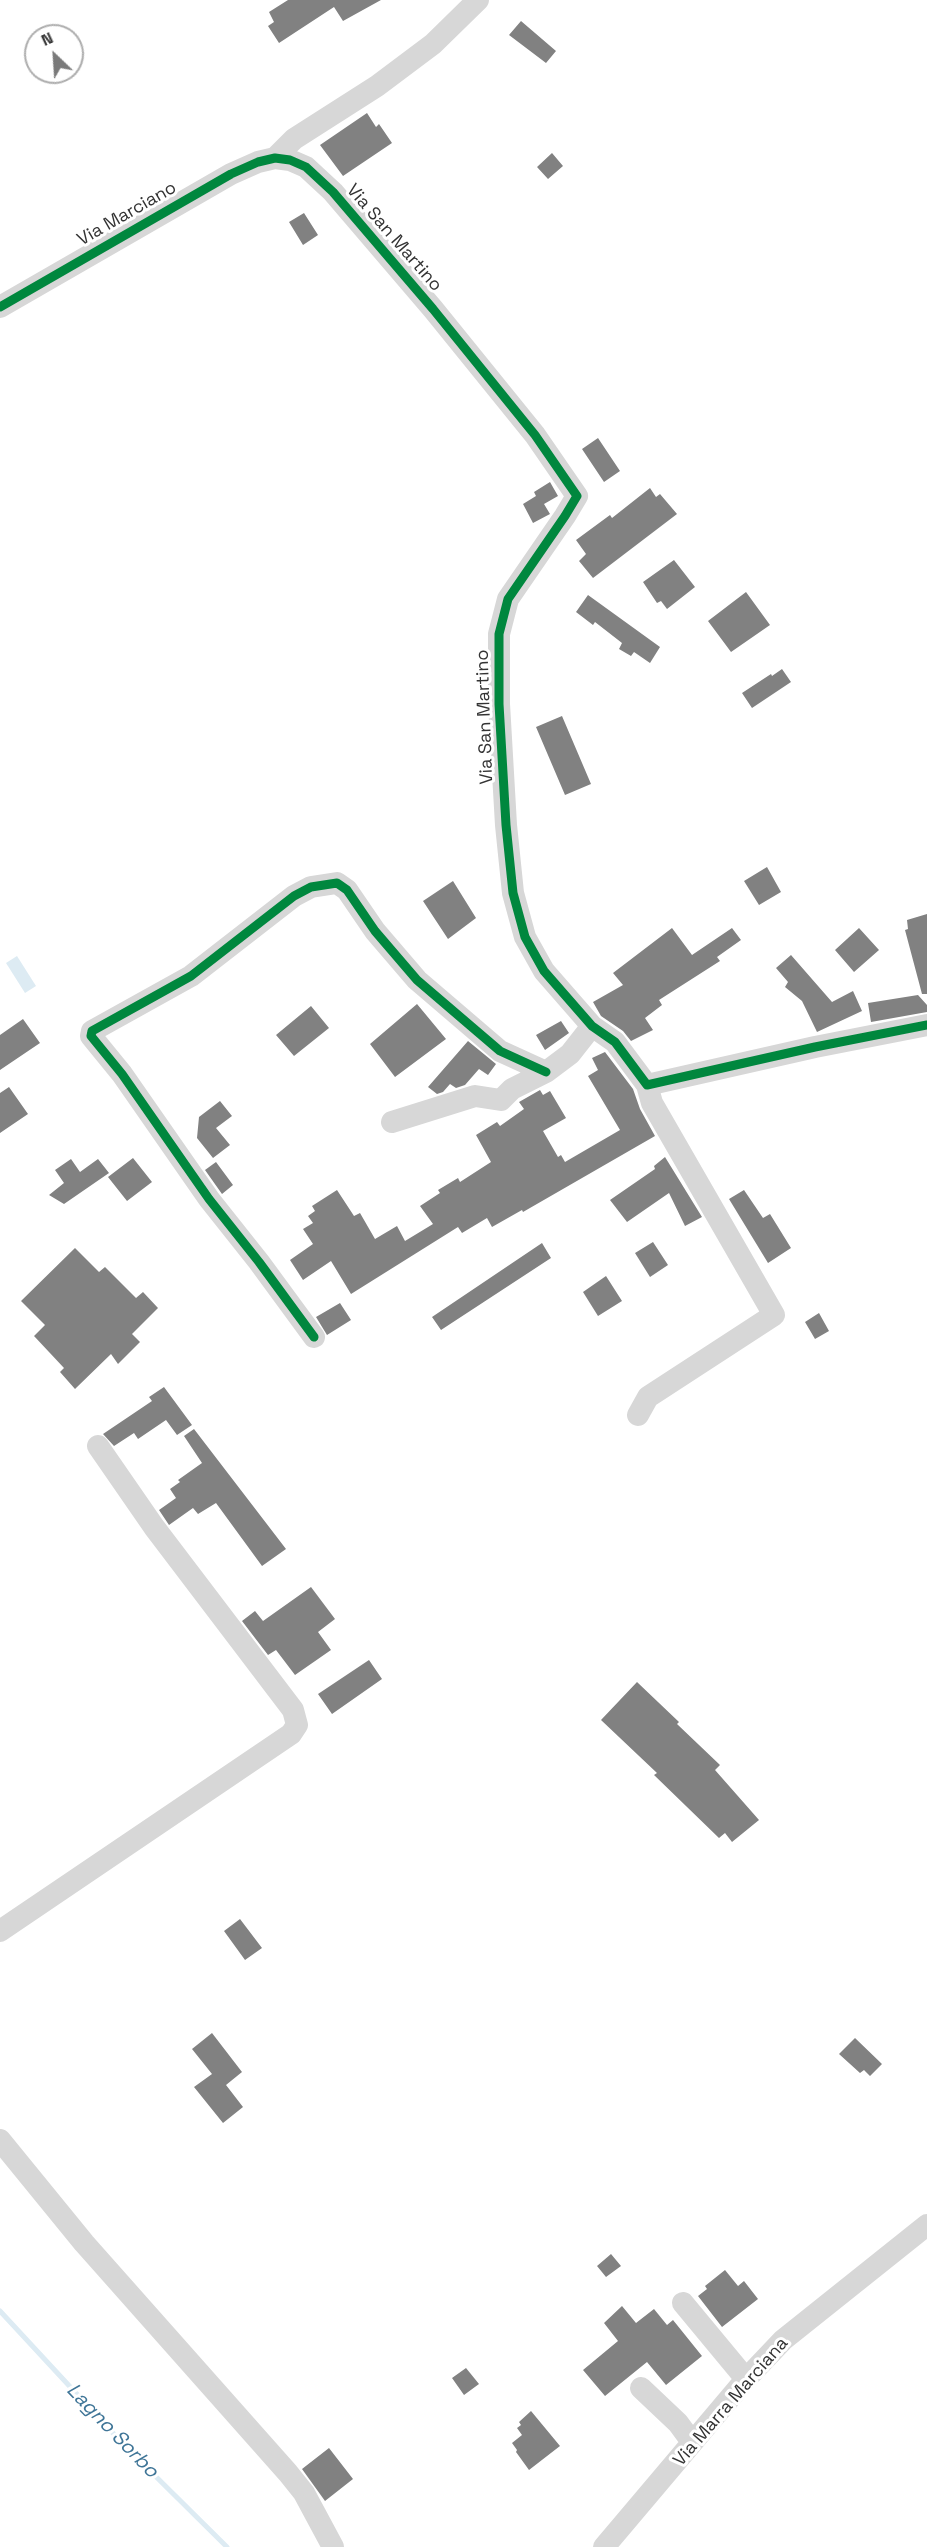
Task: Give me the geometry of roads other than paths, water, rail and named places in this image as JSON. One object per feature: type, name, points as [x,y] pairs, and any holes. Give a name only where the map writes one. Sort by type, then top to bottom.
[{"type":"street","points":[[275,159],[294,139],[376,86],[433,44],[478,0]]},
{"type":"street","name":"Via Marciano","points":[[0,306],[231,174],[258,162],[275,159]]},
{"type":"street","name":"Via San Martino","points":[[275,159],[290,160],[306,167],[333,192],[433,309],[528,426],[577,496],[508,598],[500,634],[499,704],[506,825],[513,893],[525,936],[544,971],[592,1026],[615,1042],[647,1085],[652,1103],[717,1218],[762,1290],[774,1315],[648,1398],[638,1415]]},
{"type":"street","points":[[314,1337],[209,1199],[129,1084],[92,1036],[92,1031],[191,976],[294,896],[311,887],[337,883],[347,890],[375,931],[417,980],[500,1051],[546,1072]]},
{"type":"street","points":[[647,1085],[815,1047],[927,1025]]},
{"type":"street","points":[[392,1122],[475,1096],[501,1100],[512,1089],[546,1072],[570,1054],[592,1026]]},
{"type":"street","points":[[0,1931],[291,1734],[297,1725],[293,1710],[154,1527],[98,1446]]},
{"type":"street","points":[[0,2140],[84,2243],[288,2473],[304,2493],[333,2547]]},
{"type":"street","name":"Via Marra Marciana","points":[[604,2547],[746,2379],[783,2340],[927,2225]]},
{"type":"street","points":[[683,2303],[746,2379]]},
{"type":"street","points":[[640,2388],[678,2423],[692,2442]]},
{"type":"waterway","name":"Lagno Sorbo","points":[[0,2311],[124,2445],[227,2547]]}]
